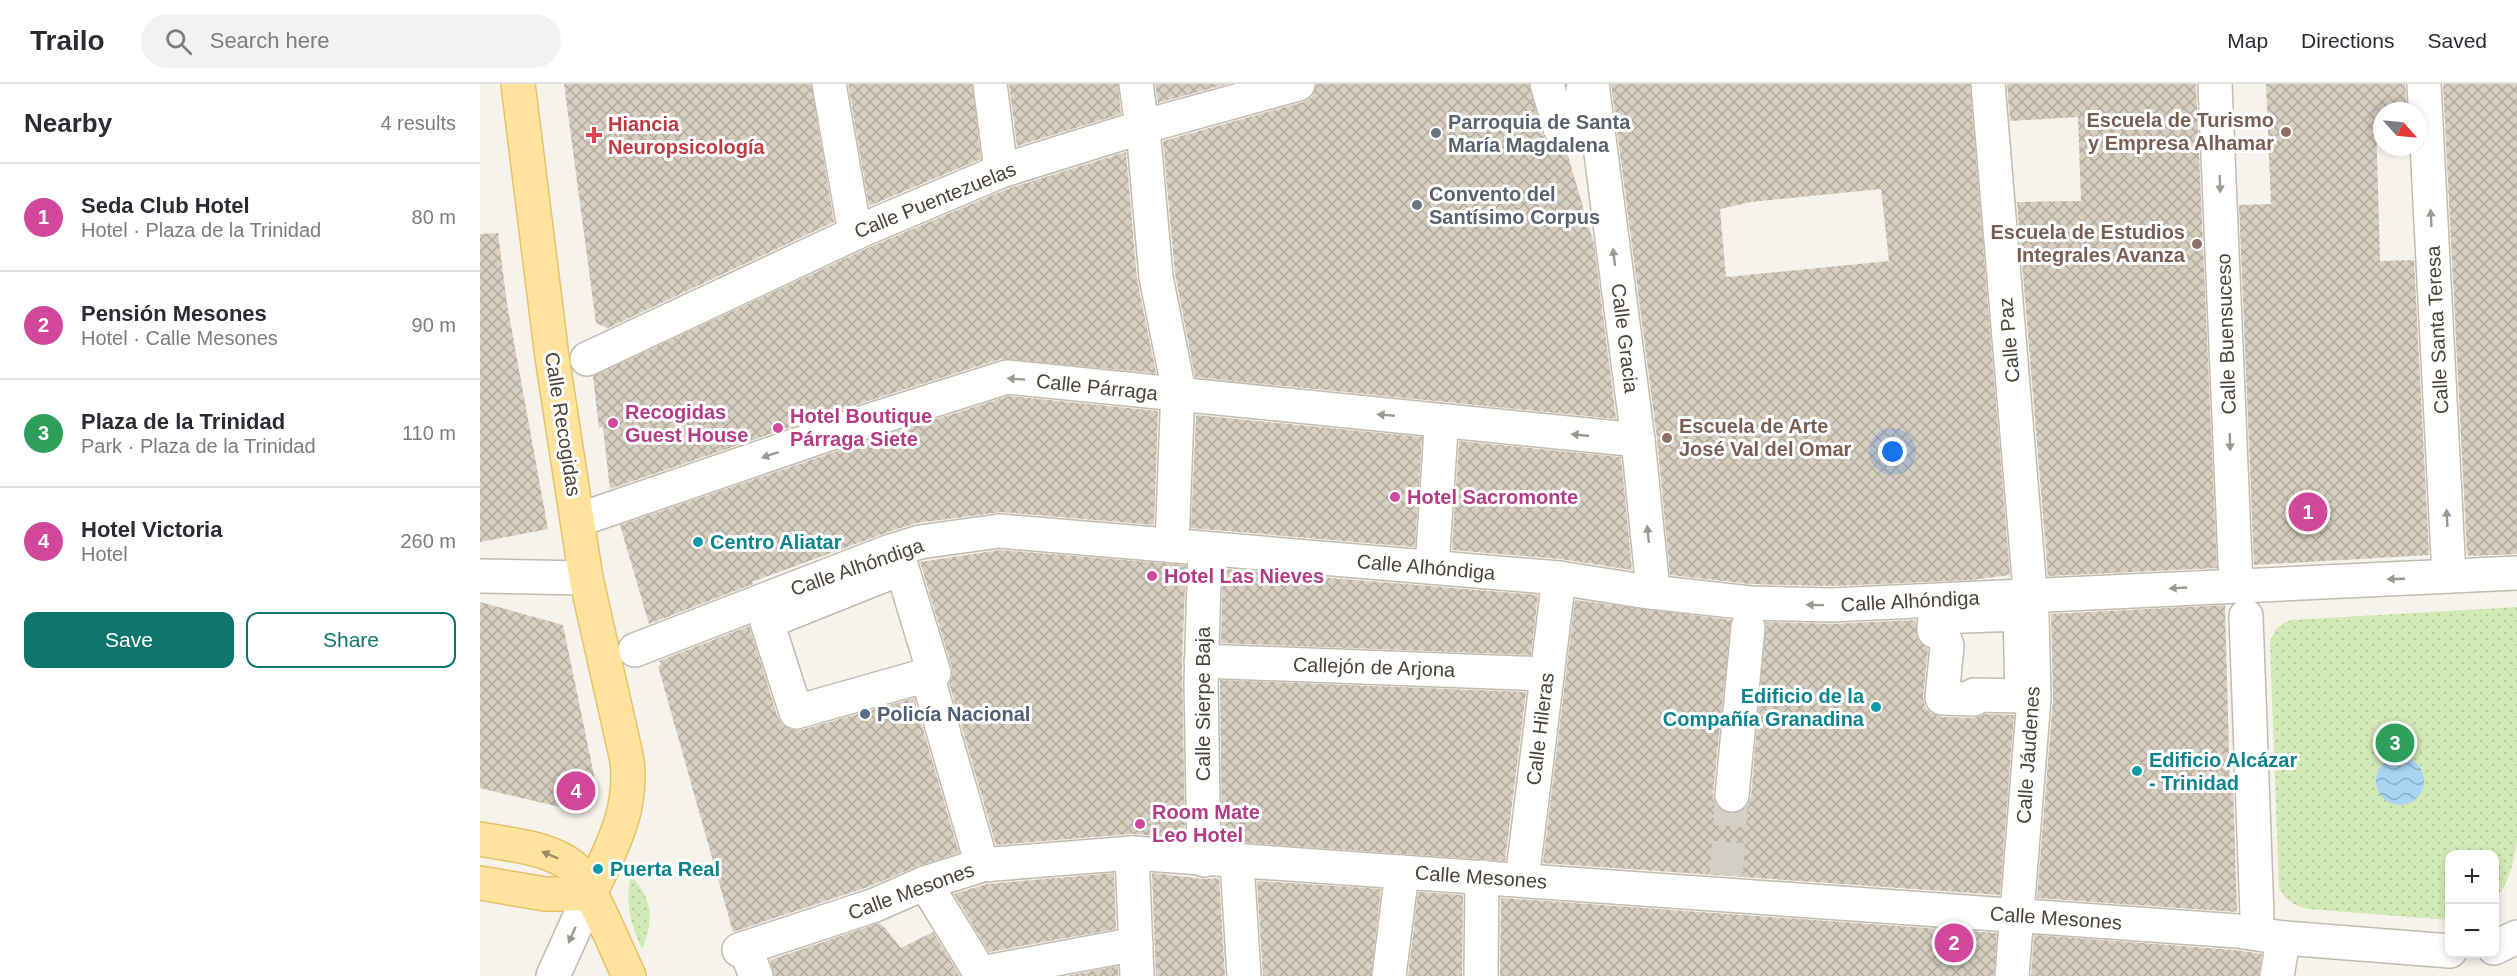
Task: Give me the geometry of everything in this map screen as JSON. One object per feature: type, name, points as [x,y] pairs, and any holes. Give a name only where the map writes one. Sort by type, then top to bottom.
[{"type":"main road","name":"Calle Recogidas","points":[[519,84],[552,357],[586,578],[627,760],[630,783],[624,819],[590,894]]},
{"type":"main road","points":[[480,839],[545,852],[573,867],[590,894],[629,976]]},
{"type":"main road","points":[[480,883],[545,894],[590,894]]},
{"type":"street","points":[[829,84],[855,233]]},
{"type":"street","points":[[990,84],[1002,171]]},
{"type":"street","points":[[1136,84],[1156,277],[1178,396],[1172,546]]},
{"type":"street","name":"Calle Puentezuelas","points":[[587,359],[855,233],[1002,171],[1142,127],[1298,84]]},
{"type":"street","points":[[1547,84],[1560,128],[1588,120],[1582,84]]},
{"type":"street","name":"Calle Gracia","points":[[1592,84],[1638,440],[1652,580],[1651,592]]},
{"type":"street","name":"Calle Paz","points":[[1988,84],[2029,595]]},
{"type":"street","name":"Calle Buensuceso","points":[[2216,84],[2236,585]]},
{"type":"street","name":"Calle Santa Teresa","points":[[2424,84],[2449,576]]},
{"type":"street","name":"Calle Párraga","points":[[578,520],[858,424],[1007,377],[1178,396],[1638,440]]},
{"type":"street","points":[[1432,567],[1441,430]]},
{"type":"street","name":"Calle Alhóndiga","points":[[635,650],[888,552],[920,542],[999,531],[1559,578],[1651,592],[1750,603],[1831,605],[2517,573]]},
{"type":"street","name":"Calle Sierpe Baja","points":[[1204,860],[1201,661],[1205,549]]},
{"type":"street","points":[[903,568],[934,673],[927,675],[796,712],[767,622],[903,568]]},
{"type":"street","points":[[480,576],[586,578]]},
{"type":"street","name":"Calle Hileras","points":[[1522,880],[1559,578]]},
{"type":"street","name":"Calle Jáudenes","points":[[2012,976],[2034,698],[2029,595]]},
{"type":"street","points":[[2246,616],[2247,923]]},
{"type":"street","points":[[1732,795],[1748,627]]},
{"type":"street","name":"Callejón de Arjona","points":[[1201,661],[1547,674]]},
{"type":"street","points":[[927,675],[982,866]]},
{"type":"street","points":[[924,883],[981,975],[1136,960],[1132,853]]},
{"type":"street","name":"Calle Mesones","points":[[747,958],[924,883],[982,866],[1132,853],[1204,860],[1522,880],[1725,884],[2016,915],[2247,923],[2284,938],[2443,959]]},
{"type":"street","points":[[1237,862],[1244,976]]},
{"type":"street","points":[[1389,976],[1402,872]]},
{"type":"street","points":[[1481,976],[1482,877]]},
{"type":"street","points":[[553,976],[590,894]]},
{"type":"street","points":[[2499,946],[2517,937]]},
{"type":"green space","points":[[2517,607],[2517,842],[2510,872],[2499,894],[2499,850],[2445,850],[2445,920],[2308,909],[2298,906],[2284,896],[2279,888],[2270,644],[2280,626],[2291,620]]},
{"type":"green space","points":[[631,876],[644,893],[649,911],[650,920],[642,949],[634,931],[630,913],[628,895]]},
{"type":"water","points":[[2400,757],[2417,764],[2424,781],[2417,798],[2400,805],[2383,798],[2376,781],[2383,764]]},
{"type":"building","points":[[564,84],[811,84],[834,222],[608,328],[596,323]]},
{"type":"building","points":[[848,84],[972,84],[981,159],[869,206]]},
{"type":"building","points":[[1009,84],[1118,84],[1121,114],[1017,146]]},
{"type":"building","points":[[1155,84],[1227,84],[1158,103]]},
{"type":"building","points":[[1316,84],[1529,84],[1542,134],[1547,142],[1555,146],[1565,146],[1594,244],[1616,419],[1195,377],[1175,274],[1163,141],[1303,102],[1312,97]]},
{"type":"building","points":[[1611,84],[1970,84],[2010,575],[1972,580],[1831,586],[1751,584],[1670,575],[1657,438]],"holes":[[[1881,189],[1889,261],[1726,277],[1720,209],[1751,202]]]},
{"type":"building","points":[[2007,84],[2196,84],[2217,568],[2048,576],[2017,202],[2081,201],[2078,117],[2010,121]]},
{"type":"building","points":[[2266,84],[2405,84],[2406,102],[2373,102],[2373,156],[2377,156],[2380,261],[2414,260],[2429,555],[2254,565],[2239,205],[2271,204]]},
{"type":"building","points":[[2443,84],[2517,84],[2517,554],[2469,556],[2467,554]]},
{"type":"building","points":[[1126,152],[1137,279],[1156,373],[1001,359],[852,406],[610,489],[603,427],[599,428],[593,376],[870,247],[1007,189]]},
{"type":"building","points":[[498,233],[507,304],[548,529],[480,542],[480,234]]},
{"type":"building","points":[[1009,396],[1158,411],[1154,525],[1001,512],[917,523],[752,582],[753,584],[649,624],[620,525],[864,442]]},
{"type":"building","points":[[1196,415],[1422,437],[1415,547],[1191,528]]},
{"type":"building","points":[[1459,441],[1621,457],[1632,570],[1561,559],[1452,550]]},
{"type":"building","points":[[1000,550],[1186,565],[1182,661],[1185,838],[1131,834],[996,845],[949,683],[952,668],[920,562]]},
{"type":"building","points":[[1223,569],[1538,595],[1531,655],[1221,643]]},
{"type":"building","points":[[1575,600],[1731,620],[1713,793],[1715,802],[1721,810],[1731,814],[1740,812],[1747,806],[1751,797],[1766,622],[1831,624],[1916,620],[1918,640],[1928,649],[1923,697],[1925,707],[1931,713],[1941,717],[1973,718],[1985,714],[2014,715],[2000,895],[1543,863]]},
{"type":"building","points":[[480,602],[563,625],[595,780],[593,797],[586,804],[568,809],[480,788]]},
{"type":"building","points":[[2225,605],[2230,783],[2233,783],[2237,912],[2037,898],[2053,699],[2051,614]]},
{"type":"building","points":[[749,626],[778,718],[791,730],[801,730],[914,698],[959,853],[918,866],[868,887],[733,932],[658,666],[661,665],[659,661]]},
{"type":"building","points":[[1220,680],[1526,692],[1505,861],[1222,841]]},
{"type":"building","points":[[1114,873],[1116,929],[989,952],[954,894],[986,884]]},
{"type":"building","points":[[1152,873],[1204,879],[1219,878],[1225,976],[1156,976]]},
{"type":"building","points":[[1257,881],[1381,889],[1371,976],[1263,976]]},
{"type":"building","points":[[1418,892],[1463,895],[1462,976],[1408,976]]},
{"type":"building","points":[[1501,898],[1997,933],[1994,976],[1500,976]]},
{"type":"building","points":[[879,923],[901,948],[933,932],[960,976],[774,976],[770,960]]},
{"type":"building","points":[[2034,935],[2262,954],[2259,976],[2031,976]]},
{"type":"building","points":[[1118,966],[1118,976],[1067,976]]},
{"type":"tunnel","points":[[1726,875],[1732,795]]},
{"type":"place","name":"Escuela de Turismo y Empresa Alhamar","points":[[2286,132]]},
{"type":"place","name":"Parroquia de Santa María Magdalena","points":[[1436,133]]},
{"type":"place","name":"Hiancia Neuropsicología","points":[[594,135]]},
{"type":"place","name":"Convento del Santísimo Corpus","points":[[1417,205]]},
{"type":"place","name":"Escuela de Estudios Integrales Avanza","points":[[2197,244]]},
{"type":"place","name":"Recogidas Guest House","points":[[613,423]]},
{"type":"place","name":"Hotel Boutique Párraga Siete","points":[[778,428]]},
{"type":"place","name":"Escuela de Arte José Val del Omar","points":[[1667,438]]},
{"type":"place","name":"Hotel Sacromonte","points":[[1395,497]]},
{"type":"place","name":"Seda Club Hotel","points":[[2308,512]]},
{"type":"place","name":"Centro Aliatar","points":[[698,542]]},
{"type":"place","name":"Hotel Las Nieves","points":[[1152,576]]},
{"type":"place","name":"Edificio de la Compañía Granadina","points":[[1876,707]]},
{"type":"place","name":"Policía Nacional","points":[[865,714]]},
{"type":"place","name":"Plaza de la Trinidad","points":[[2395,743]]},
{"type":"place","name":"Edificio Alcázar - Trinidad","points":[[2137,771]]},
{"type":"place","name":"Hotel Victoria","points":[[576,791]]},
{"type":"place","name":"Room Mate Leo Hotel","points":[[1140,824]]},
{"type":"place","name":"Puerta Real","points":[[598,869]]},
{"type":"place","name":"Pensión Mesones","points":[[1954,943]]}]
